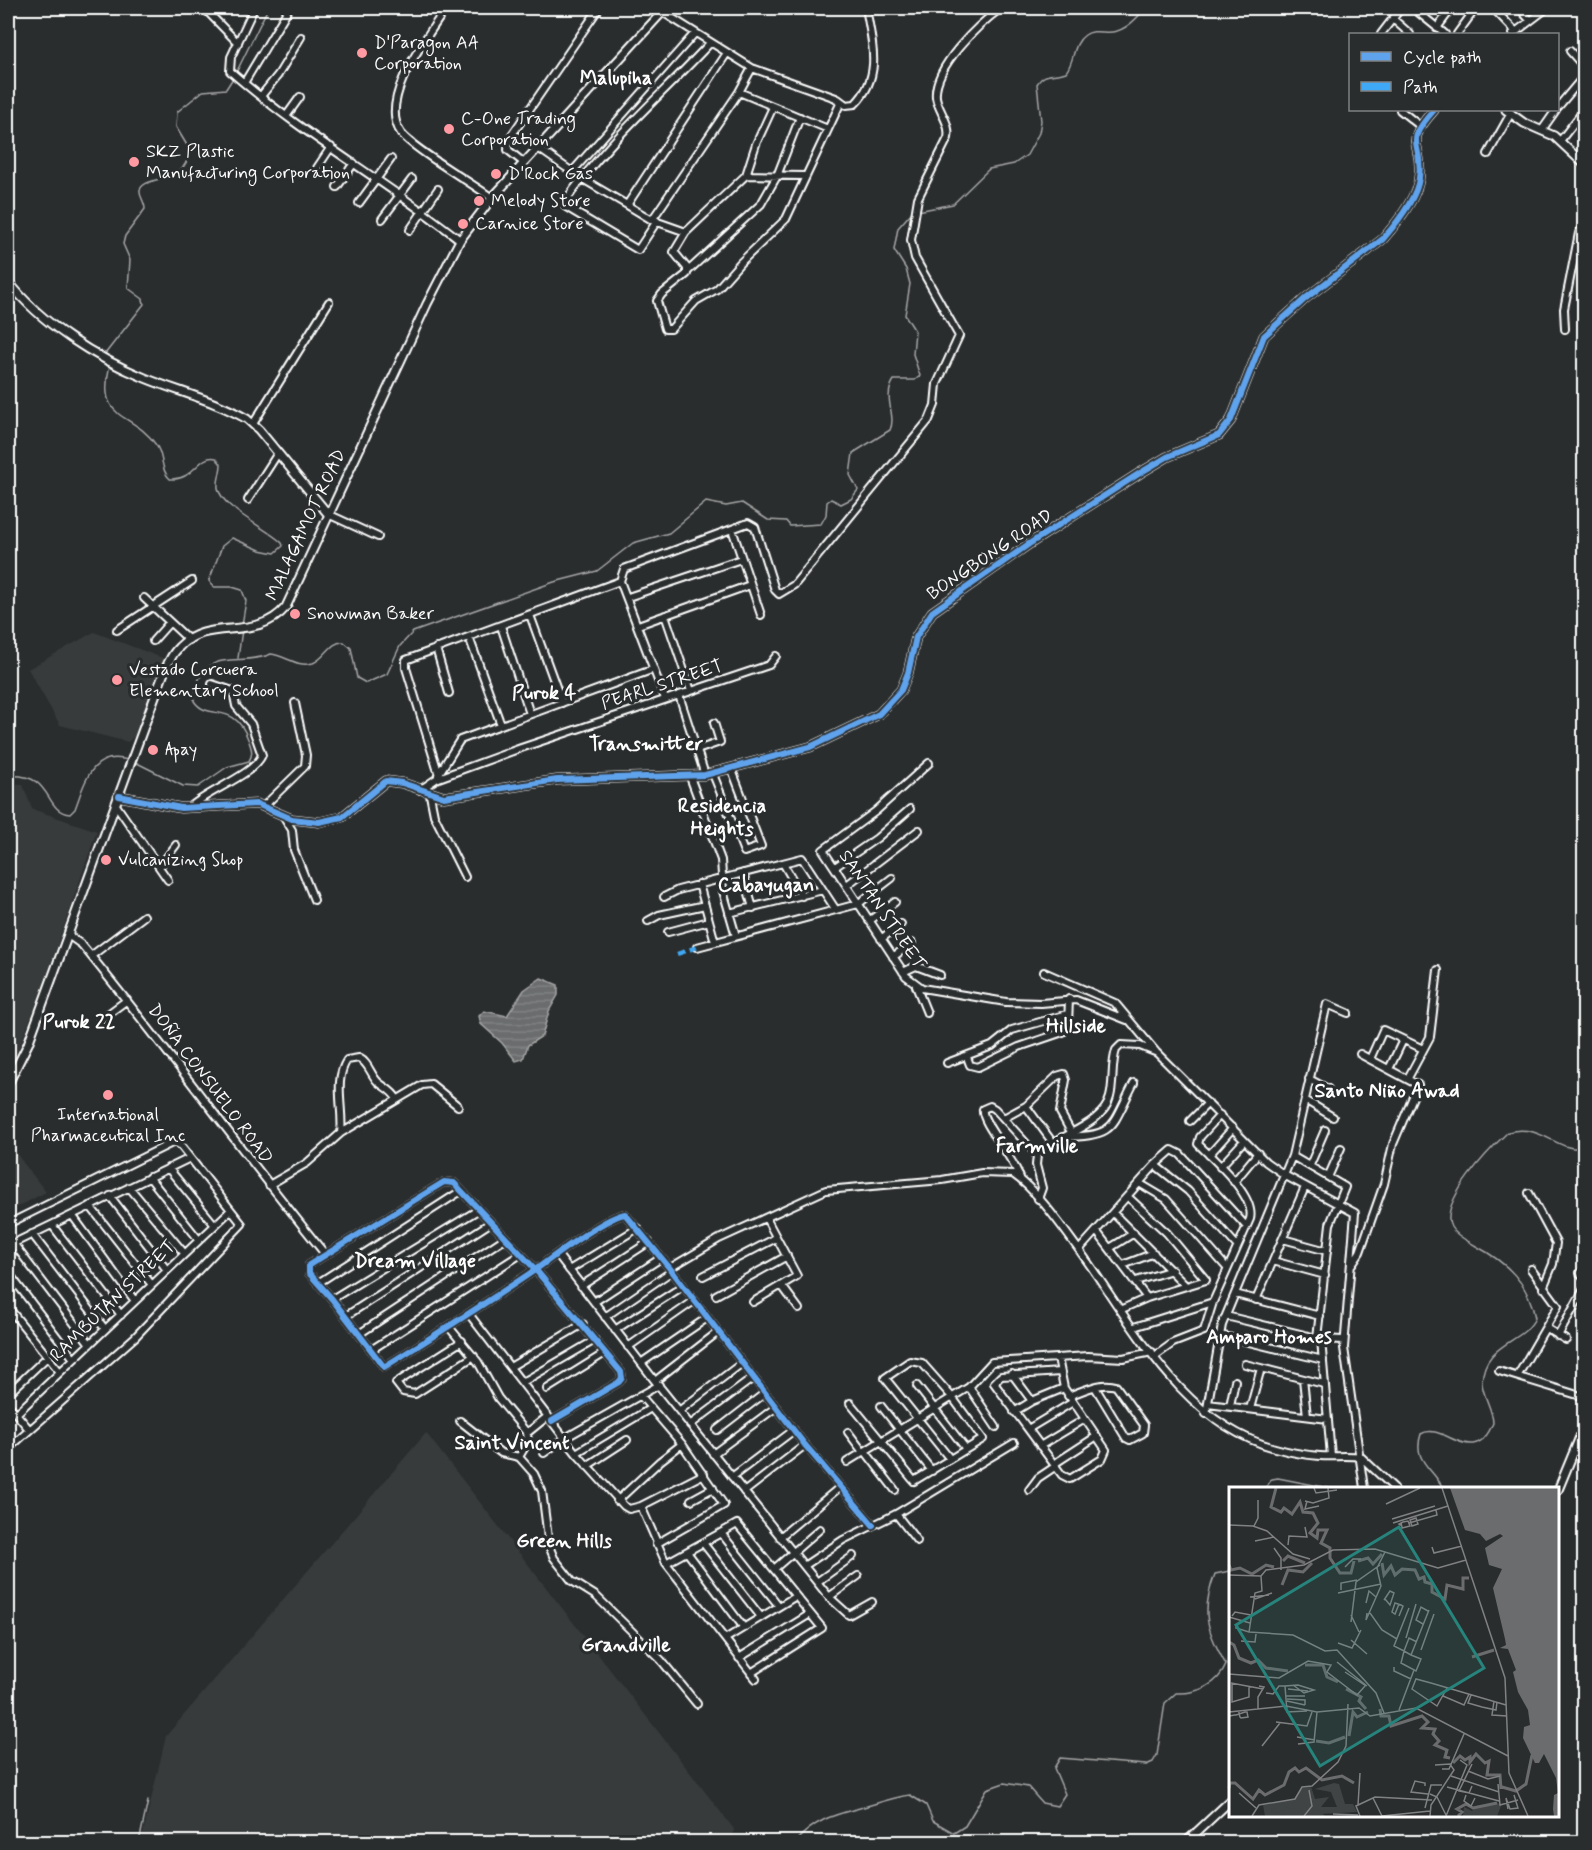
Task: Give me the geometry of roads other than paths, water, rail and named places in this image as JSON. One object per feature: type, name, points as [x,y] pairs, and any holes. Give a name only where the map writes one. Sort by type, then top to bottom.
[{"type":"street","points":[[204,8],[238,43]]},
{"type":"street","points":[[254,8],[229,69],[261,96],[423,210],[460,240]]},
{"type":"street","points":[[244,83],[289,8]]},
{"type":"street","points":[[446,8],[403,79],[396,102],[396,121],[407,139],[492,198]]},
{"type":"street","points":[[524,163],[508,150],[509,139],[599,8]]},
{"type":"street","points":[[656,8],[665,10],[695,33],[752,68],[838,99],[846,105],[855,104],[864,92],[873,72],[874,53],[866,8]]},
{"type":"street","points":[[665,699],[628,597],[620,582],[621,572],[628,567],[748,523],[755,527],[776,590],[779,594],[784,592],[794,585],[850,518],[933,413],[938,384],[959,336],[915,258],[911,240],[913,217],[918,198],[948,138],[948,128],[937,99],[942,78],[963,41],[1001,8]]},
{"type":"street","points":[[1382,33],[1401,8]]},
{"type":"street","points":[[1413,8],[1423,10],[1444,33]]},
{"type":"street","points":[[1437,28],[1452,8]]},
{"type":"street","points":[[1458,33],[1476,8]]},
{"type":"street","points":[[1493,8],[1515,33],[1547,8]]},
{"type":"street","points":[[1519,8],[1530,20]]},
{"type":"street","name":"MALAGAMOT ROAD","points":[[189,639],[210,632],[252,628],[277,617],[290,602],[328,514],[460,240],[492,198],[665,10]]},
{"type":"street","points":[[1393,19],[1409,33]]},
{"type":"street","points":[[572,172],[695,33]]},
{"type":"street","points":[[261,96],[278,75],[301,37]]},
{"type":"street","points":[[710,43],[643,110],[581,178],[564,206],[638,250],[752,68]]},
{"type":"street","points":[[1570,51],[1584,67]]},
{"type":"street","points":[[627,205],[727,53]]},
{"type":"street","points":[[1559,106],[1584,76]]},
{"type":"street","points":[[739,92],[828,129]]},
{"type":"street","points":[[287,115],[300,97]]},
{"type":"street","points":[[800,117],[777,176],[754,211],[657,301],[660,317],[667,330],[671,329],[696,301],[717,289],[740,263],[783,224],[791,212],[805,176],[839,107],[838,99]]},
{"type":"street","points":[[688,271],[674,252],[686,232],[746,176],[756,144],[773,107]]},
{"type":"street","points":[[1560,141],[1584,110]]},
{"type":"street","points":[[1401,111],[1420,126],[1432,111]]},
{"type":"street","points":[[1488,154],[1508,111],[1524,123],[1560,141],[1584,164]]},
{"type":"street","points":[[1542,130],[1555,111]]},
{"type":"street","name":"BONGBONG ROAD","points":[[119,795],[189,808],[247,804],[264,806],[284,817],[308,822],[342,817],[386,781],[444,797],[579,778],[690,777],[713,774],[810,747],[879,714],[902,690],[916,637],[932,612],[1029,544],[1140,473],[1167,457],[1219,435],[1231,420],[1264,336],[1306,298],[1376,244],[1393,226],[1418,185],[1419,171],[1415,137],[1420,126]]},
{"type":"street","points":[[316,168],[331,147]]},
{"type":"street","points":[[538,148],[581,178],[627,205],[655,220],[686,232]]},
{"type":"street","points":[[359,203],[391,159]]},
{"type":"street","points":[[337,187],[354,163]]},
{"type":"street","points":[[746,176],[805,176]]},
{"type":"street","points":[[382,219],[412,179]]},
{"type":"street","points":[[410,230],[438,189]]},
{"type":"street","points":[[1565,328],[1564,309],[1579,233],[1584,222]]},
{"type":"street","points":[[8,281],[37,312],[95,353],[143,377],[223,408],[253,424],[328,514],[378,537]]},
{"type":"street","points":[[253,424],[329,302]]},
{"type":"street","points":[[248,500],[278,453]]},
{"type":"street","points":[[732,529],[761,615]]},
{"type":"street","points":[[628,597],[741,559]]},
{"type":"street","points":[[117,630],[192,581]]},
{"type":"street","points":[[437,777],[405,663],[411,657],[620,582]]},
{"type":"street","points":[[638,625],[750,585]]},
{"type":"street","points":[[8,1084],[28,1044],[169,662],[178,647],[189,639],[144,598]]},
{"type":"street","points":[[530,615],[562,703]]},
{"type":"street","points":[[665,615],[691,691]]},
{"type":"street","points":[[153,640],[169,623]]},
{"type":"street","points":[[501,626],[530,714]]},
{"type":"street","points":[[469,637],[501,725]]},
{"type":"street","points":[[436,648],[449,693]]},
{"type":"street","name":"PEARL STREET","points":[[420,790],[437,777],[769,665],[776,656]]},
{"type":"street","points":[[437,777],[460,740],[654,669]]},
{"type":"street","points":[[189,808],[206,794],[248,771],[262,755],[251,724],[236,706],[233,691],[212,684]]},
{"type":"street","points":[[679,695],[705,775]]},
{"type":"street","points":[[264,806],[305,766],[306,755],[295,703]]},
{"type":"street","points":[[697,750],[720,741],[714,723]]},
{"type":"street","name":"SANTAN STREET","points":[[916,986],[892,957],[823,850],[876,811],[929,764]]},
{"type":"street","points":[[713,774],[744,852],[761,846],[732,770]]},
{"type":"street","points":[[690,777],[721,860],[721,878],[736,936]]},
{"type":"street","points":[[430,795],[434,815],[465,877]]},
{"type":"street","points":[[116,805],[168,880]]},
{"type":"street","points":[[835,867],[877,838],[910,809]]},
{"type":"street","points":[[284,817],[292,830],[294,850],[314,900]]},
{"type":"street","points":[[846,885],[919,830]]},
{"type":"street","points":[[159,867],[176,845]]},
{"type":"street","points":[[664,897],[699,884],[802,858],[837,910]]},
{"type":"street","points":[[783,863],[802,896]]},
{"type":"street","points":[[743,873],[753,908]]},
{"type":"street","points":[[697,947],[858,904],[892,878]]},
{"type":"street","points":[[699,884],[715,942]]},
{"type":"street","points":[[729,913],[823,890]]},
{"type":"street","points":[[869,921],[895,902]]},
{"type":"street","points":[[648,921],[659,915],[705,905]]},
{"type":"street","points":[[91,956],[144,916]]},
{"type":"street","points":[[668,932],[709,921]]},
{"type":"street","points":[[881,939],[901,924]]},
{"type":"street","name":"DOÑA CONSUELO ROAD","points":[[68,935],[79,942],[127,1000],[325,1254]]},
{"type":"street","points":[[892,957],[912,943]]},
{"type":"street","points":[[903,972],[916,966],[940,975]]},
{"type":"street","points":[[1408,1078],[1430,1037],[1438,970]]},
{"type":"street","points":[[1044,972],[1112,1001],[1156,1052],[1258,1153],[1286,1176],[1356,1216],[1343,1340],[1364,1487]]},
{"type":"street","points":[[916,986],[1006,1002],[1041,1004],[1070,999],[1083,1001],[1130,1022]]},
{"type":"street","points":[[916,986],[927,1013]]},
{"type":"street","points":[[967,1057],[970,1065],[978,1067],[1019,1047],[1063,1032],[1068,1025],[1070,999]]},
{"type":"street","points":[[100,1020],[127,1000]]},
{"type":"street","points":[[1206,1414],[1220,1335],[1226,1316],[1286,1176],[1292,1156],[1326,1004],[1348,1013]]},
{"type":"street","points":[[947,1063],[995,1044],[1012,1030],[1068,1014]]},
{"type":"street","points":[[1370,1059],[1383,1030],[1423,1049]]},
{"type":"street","points":[[1389,1069],[1403,1040]]},
{"type":"street","points":[[1038,1199],[1042,1188],[1036,1165],[1037,1155],[1061,1137],[1098,1117],[1106,1109],[1110,1098],[1113,1058],[1121,1045],[1140,1046],[1156,1052]]},
{"type":"street","points":[[1352,1264],[1360,1252],[1384,1184],[1393,1144],[1418,1088],[1417,1083],[1360,1054]]},
{"type":"street","points":[[341,1133],[343,1115],[340,1100],[340,1074],[347,1060],[359,1058],[365,1061],[378,1082],[393,1092],[397,1099]]},
{"type":"street","points":[[1004,1118],[1026,1106],[1057,1076],[1064,1074],[1066,1080],[1060,1112],[1071,1132]]},
{"type":"street","points":[[1309,1079],[1328,1089]]},
{"type":"street","points":[[1061,1137],[1096,1136],[1107,1132],[1134,1083]]},
{"type":"street","points":[[269,1185],[307,1163],[341,1133],[397,1099],[427,1084],[458,1106]]},
{"type":"street","points":[[1305,1100],[1333,1117]]},
{"type":"street","points":[[1190,1121],[1208,1103]]},
{"type":"street","points":[[1021,1179],[1013,1160],[989,1128],[982,1112],[990,1106],[1037,1155]]},
{"type":"street","points":[[1026,1106],[1053,1143]]},
{"type":"street","points":[[847,1462],[969,1387],[992,1362],[1058,1358],[1123,1358],[1154,1354],[1173,1343],[1203,1331],[1251,1211],[1234,1182],[1198,1144],[1198,1140],[1220,1115]]},
{"type":"street","points":[[1209,1155],[1233,1128]]},
{"type":"street","points":[[1310,1164],[1326,1130]]},
{"type":"street","points":[[8,1224],[171,1143],[180,1145],[242,1224],[135,1337],[8,1449]]},
{"type":"street","points":[[1220,1167],[1241,1144]]},
{"type":"street","points":[[1329,1175],[1341,1148]]},
{"type":"street","points":[[1079,1250],[1155,1165],[1172,1150],[1177,1151],[1246,1226]]},
{"type":"street","points":[[1234,1182],[1258,1153]]},
{"type":"street","points":[[1292,1156],[1329,1175],[1345,1187],[1330,1224],[1320,1316],[1319,1338],[1331,1456]]},
{"type":"street","points":[[90,1344],[10,1245],[190,1158]]},
{"type":"street","points":[[1155,1165],[1188,1191],[1237,1246]]},
{"type":"street","points":[[168,1168],[214,1224]]},
{"type":"street","points":[[605,1317],[671,1269],[720,1239],[836,1188],[894,1185],[998,1172],[1014,1174],[1021,1179],[1079,1250],[1154,1354],[1206,1414],[1264,1445],[1296,1452],[1361,1457],[1393,1487]]},
{"type":"street","points":[[149,1177],[199,1240]]},
{"type":"street","points":[[527,1433],[621,1380],[621,1372],[535,1269],[451,1182],[444,1182],[325,1254],[308,1268],[309,1273],[346,1316],[384,1367],[469,1314],[535,1269],[557,1254],[622,1214],[627,1216],[671,1269],[805,1445],[873,1525]]},
{"type":"street","points":[[1139,1183],[1166,1199],[1227,1268]]},
{"type":"street","points":[[129,1187],[184,1253]]},
{"type":"street","points":[[1257,1300],[1305,1187]]},
{"type":"street","points":[[318,1283],[461,1191]]},
{"type":"street","points":[[1529,1193],[1556,1243],[1553,1264],[1543,1288]]},
{"type":"street","points":[[110,1196],[167,1270]]},
{"type":"street","points":[[1122,1309],[1147,1298],[1206,1280],[1167,1233],[1128,1197]]},
{"type":"street","points":[[90,1206],[152,1285]]},
{"type":"street","name":"RAMBUTAN STREET","points":[[16,1414],[231,1210]]},
{"type":"street","points":[[332,1299],[478,1210]]},
{"type":"street","points":[[1113,1213],[1186,1286]]},
{"type":"street","points":[[72,1215],[135,1301]]},
{"type":"street","points":[[753,1302],[797,1276],[766,1218]]},
{"type":"street","points":[[346,1316],[490,1224]]},
{"type":"street","points":[[52,1225],[120,1315]]},
{"type":"street","points":[[570,1270],[638,1228]]},
{"type":"street","points":[[1097,1232],[1147,1298]]},
{"type":"street","points":[[1110,1248],[1134,1233]]},
{"type":"street","points":[[32,1234],[105,1329]]},
{"type":"street","points":[[359,1334],[505,1238]]},
{"type":"street","points":[[703,1276],[776,1238]]},
{"type":"street","points":[[1283,1239],[1327,1251]]},
{"type":"street","points":[[581,1286],[649,1242]]},
{"type":"street","points":[[1123,1265],[1154,1252]]},
{"type":"street","points":[[371,1350],[520,1254]]},
{"type":"street","points":[[557,1254],[628,1347],[829,1597],[849,1615],[872,1602]]},
{"type":"street","points":[[716,1294],[787,1256]]},
{"type":"street","points":[[594,1302],[661,1257]]},
{"type":"street","points":[[1274,1261],[1325,1275]]},
{"type":"street","points":[[1518,1375],[1558,1306],[1531,1269]]},
{"type":"street","points":[[1136,1281],[1172,1270]]},
{"type":"street","points":[[8,1272],[74,1359]]},
{"type":"street","points":[[615,1330],[683,1286]]},
{"type":"street","points":[[782,1286],[799,1309]]},
{"type":"street","points":[[1558,1336],[1584,1289]]},
{"type":"street","points":[[1235,1294],[1320,1316]]},
{"type":"street","points":[[628,1347],[694,1301]]},
{"type":"street","points":[[1134,1327],[1213,1302]]},
{"type":"street","points":[[8,1307],[60,1372]]},
{"type":"street","points":[[469,1314],[576,1453],[617,1501],[629,1509],[641,1506],[704,1474]]},
{"type":"street","points":[[1226,1316],[1319,1338],[1343,1340]]},
{"type":"street","points":[[641,1363],[707,1318]]},
{"type":"street","points":[[510,1367],[583,1324]]},
{"type":"street","points":[[449,1327],[474,1356],[498,1398],[527,1433],[528,1442],[519,1457]]},
{"type":"street","points":[[1546,1328],[1566,1340]]},
{"type":"street","points":[[544,1453],[565,1438],[640,1395],[718,1332]]},
{"type":"street","points":[[1220,1335],[1323,1360]]},
{"type":"street","points":[[523,1382],[595,1340]]},
{"type":"street","points":[[462,1341],[396,1383],[403,1392],[415,1394],[474,1356]]},
{"type":"street","points":[[547,1389],[605,1353]]},
{"type":"street","points":[[8,1394],[47,1357]]},
{"type":"street","points":[[1058,1358],[1064,1389],[1106,1450],[1102,1459],[1070,1479],[1065,1477],[1055,1465],[1014,1413],[994,1383],[998,1377],[1011,1374],[1060,1372]]},
{"type":"street","points":[[850,1403],[914,1481],[983,1439],[952,1397],[926,1366],[918,1361],[910,1361],[885,1378],[950,1459]]},
{"type":"street","points":[[679,1411],[742,1363]]},
{"type":"street","points":[[1245,1364],[1324,1384]]},
{"type":"street","points":[[1250,1409],[1261,1368]]},
{"type":"street","points":[[1499,1371],[1584,1397]]},
{"type":"street","points":[[1011,1374],[1032,1401]]},
{"type":"street","points":[[690,1425],[753,1378]]},
{"type":"street","points":[[1303,1379],[1307,1416]]},
{"type":"street","points":[[1230,1406],[1235,1382]]},
{"type":"street","points":[[1028,1430],[1071,1399],[1095,1387],[1108,1384],[1119,1389],[1144,1425],[1143,1433],[1132,1439],[1126,1438],[1095,1387]]},
{"type":"street","points":[[917,1386],[966,1449]]},
{"type":"street","points":[[969,1387],[996,1427]]},
{"type":"street","points":[[1014,1413],[1032,1401],[1064,1389]]},
{"type":"street","points":[[717,1430],[765,1393]]},
{"type":"street","points":[[640,1395],[682,1444],[724,1505],[656,1544]]},
{"type":"street","points":[[8,1404],[29,1429]]},
{"type":"street","points":[[1208,1404],[1328,1419]]},
{"type":"street","points":[[881,1406],[932,1471]]},
{"type":"street","points":[[714,1454],[775,1407]]},
{"type":"street","points":[[576,1453],[651,1408]]},
{"type":"street","points":[[1040,1446],[1085,1419]]},
{"type":"street","points":[[460,1421],[501,1452],[519,1457],[540,1485],[549,1546],[554,1558],[572,1581],[596,1596],[661,1660],[697,1704]]},
{"type":"street","points":[[1559,1487],[1581,1447],[1584,1427]]},
{"type":"street","points":[[732,1477],[794,1430]]},
{"type":"street","points":[[848,1432],[895,1490]]},
{"type":"street","points":[[8,1435],[15,1442]]},
{"type":"street","points":[[1029,1490],[1038,1478],[1097,1436]]},
{"type":"street","points":[[587,1466],[627,1440]]},
{"type":"street","points":[[804,1566],[1014,1443]]},
{"type":"street","points":[[617,1501],[682,1444]]},
{"type":"street","points":[[744,1492],[805,1445]]},
{"type":"street","points":[[780,1537],[840,1487]]},
{"type":"street","points":[[692,1500],[713,1488]]},
{"type":"street","points":[[641,1506],[666,1563],[754,1676],[822,1628],[737,1524],[666,1563]]},
{"type":"street","points":[[896,1514],[917,1541]]},
{"type":"street","points":[[774,1569],[820,1529]]},
{"type":"street","points":[[721,1533],[779,1606]]},
{"type":"street","points":[[703,1543],[761,1617]]},
{"type":"street","points":[[687,1552],[744,1628]]},
{"type":"street","points":[[817,1582],[853,1556]]},
{"type":"street","points":[[829,1597],[858,1576]]},
{"type":"street","points":[[725,1639],[796,1596]]},
{"type":"street","points":[[740,1658],[810,1614]]},
{"type":"street","points":[[1186,1842],[1229,1802]]},
{"type":"waterway","points":[[236,73],[268,8]]},
{"type":"waterway","points":[[918,211],[953,204],[989,169],[1014,164],[1027,155],[1039,133],[1041,121],[1037,84],[1040,80],[1046,76],[1066,72],[1078,43],[1085,35],[1091,32],[1112,32],[1122,29],[1146,8]]},
{"type":"waterway","points":[[1171,8],[1182,12],[1189,8]]},
{"type":"waterway","points":[[105,354],[144,304],[143,299],[128,288],[130,260],[123,244],[125,236],[145,209],[140,191],[149,182],[166,177],[183,168],[187,159],[188,147],[176,127],[177,112],[203,91],[226,89],[233,78]]},
{"type":"waterway","points":[[135,762],[183,786],[198,787],[227,767],[249,761],[252,753],[250,745],[242,727],[236,720],[228,715],[206,710],[194,701],[197,683],[204,671],[212,664],[259,658],[271,654],[296,663],[307,664],[317,661],[335,644],[344,642],[351,648],[357,678],[366,683],[387,674],[400,646],[413,632],[554,582],[597,571],[633,543],[669,533],[706,502],[726,506],[742,503],[768,520],[786,521],[790,526],[821,524],[826,515],[827,502],[831,499],[841,504],[851,499],[858,490],[850,475],[853,453],[890,430],[892,418],[889,393],[894,380],[915,380],[920,376],[913,354],[915,331],[905,315],[910,284],[906,269],[894,250],[898,228],[912,212]]},
{"type":"waterway","points":[[109,369],[108,399],[119,414],[147,434],[156,445],[170,479],[185,476],[205,460],[216,458],[221,464],[218,485],[221,496],[236,511],[282,543],[283,546],[275,553],[260,550],[232,538],[222,546],[209,581],[214,587],[232,587],[242,590],[246,601],[242,625]]},
{"type":"waterway","points":[[238,658],[242,630]]},
{"type":"waterway","points":[[8,776],[23,776],[33,780],[41,786],[55,807],[61,812],[70,814],[75,809],[87,779],[98,764],[116,758],[128,760]]},
{"type":"waterway","points":[[1442,1487],[1421,1458],[1419,1451],[1421,1434],[1430,1431],[1468,1444],[1477,1443],[1485,1437],[1493,1423],[1482,1387],[1484,1369],[1496,1351],[1522,1333],[1535,1318],[1527,1294],[1514,1275],[1497,1259],[1453,1230],[1449,1216],[1452,1204],[1468,1176],[1508,1132],[1531,1131],[1565,1146],[1584,1148]]},
{"type":"waterway","points":[[1266,1487],[1272,1479],[1278,1478],[1324,1487]]},
{"type":"waterway","points":[[795,1842],[813,1826],[831,1817],[910,1795],[926,1805],[933,1821],[954,1833],[965,1826],[987,1789],[1004,1783],[1028,1787],[1042,1803],[1057,1806],[1065,1794],[1054,1768],[1060,1758],[1146,1765],[1153,1762],[1157,1755],[1165,1703],[1176,1693],[1192,1692],[1206,1687],[1218,1678],[1226,1665],[1210,1631],[1207,1611],[1210,1588],[1215,1574],[1229,1571]]},
{"type":"waterway","points":[[139,1842],[148,1801]]},
{"type":"place","name":"D'Paragon AA Corporation","points":[[362,53]]},
{"type":"place","name":"C-One Trading Corporation","points":[[449,129]]},
{"type":"place","name":"SKZ Plastic Manufacturing Corporation","points":[[134,162]]},
{"type":"place","name":"D'Rock Gas","points":[[496,174]]},
{"type":"place","name":"Melody Store","points":[[479,201]]},
{"type":"place","name":"Carnice Store","points":[[463,224]]},
{"type":"place","name":"Snowman Baker","points":[[295,614]]},
{"type":"place","name":"Vestado Corcuera Elementary School","points":[[117,680]]},
{"type":"place","name":"Apay","points":[[153,750]]},
{"type":"place","name":"Vulcanizing Shop","points":[[106,860]]},
{"type":"place","name":"International Pharmaceutical Inc","points":[[108,1095]]},
{"type":"district","name":"Malupiha","points":[[616,78]]},
{"type":"district","name":"Purok 4","points":[[544,693]]},
{"type":"district","name":"Transmitter","points":[[646,744]]},
{"type":"district","name":"Residencia Heights","points":[[722,818]]},
{"type":"district","name":"Cabayugan","points":[[766,885]]},
{"type":"district","name":"Purok 22","points":[[79,1022]]},
{"type":"district","name":"Hillside","points":[[1076,1026]]},
{"type":"district","name":"Santo Niño Awad","points":[[1387,1091]]},
{"type":"district","name":"Farmville","points":[[1037,1146]]},
{"type":"district","name":"Dream Village","points":[[415,1261]]},
{"type":"district","name":"Amparo Homes","points":[[1269,1337]]},
{"type":"district","name":"Saint Vincent","points":[[512,1443]]},
{"type":"district","name":"Green Hills","points":[[564,1541]]},
{"type":"district","name":"Grandville","points":[[626,1645]]}]
